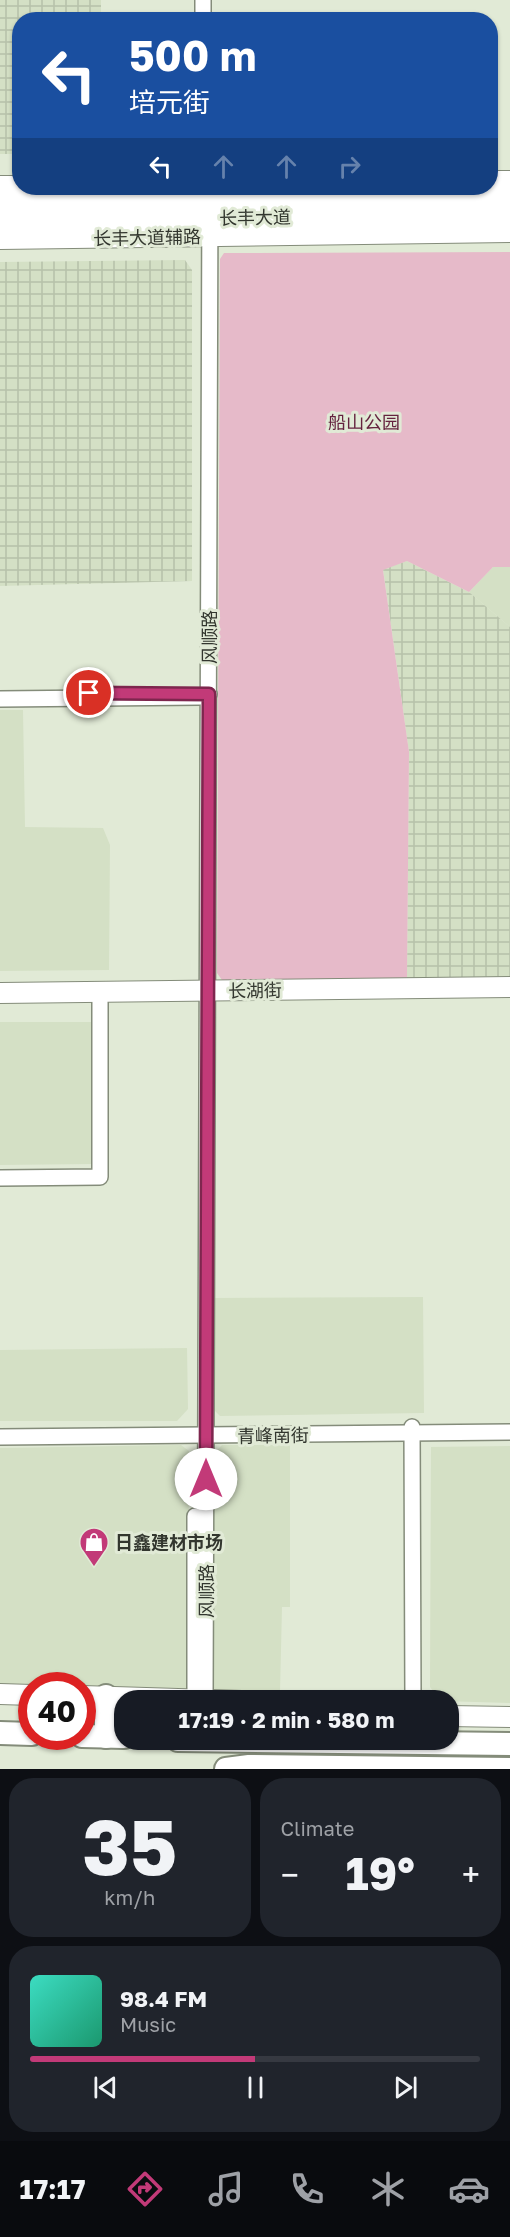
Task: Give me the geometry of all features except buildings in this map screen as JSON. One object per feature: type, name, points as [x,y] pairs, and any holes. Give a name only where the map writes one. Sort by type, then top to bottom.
[{"type":"highway","points":[[106,1696],[114,1732]]},
{"type":"highway","points":[[459,1730],[510,1731]]},
{"type":"highway","points":[[0,1733],[18,1734]]},
{"type":"highway","points":[[96,1736],[114,1737]]},
{"type":"highway","points":[[459,1743],[510,1744]]},
{"type":"highway","points":[[226,1769],[249,1766],[510,1769]]},
{"type":"main road","name":"长丰大道","points":[[0,220],[510,195]]},
{"type":"main road","name":"长丰大道","points":[[0,202],[206,210],[510,214]]},
{"type":"main road","name":"长丰大道辅路","points":[[0,239],[206,210],[510,232]]},
{"type":"main road","name":"长湖街","points":[[0,999],[510,987]]},
{"type":"main road","name":"长湖街","points":[[0,993],[510,994]]},
{"type":"main road","points":[[0,1694],[18,1695]]},
{"type":"main road","points":[[96,1696],[114,1696]]},
{"type":"main road","points":[[459,1716],[510,1717]]},
{"type":"street","name":"风顺路","points":[[200,1690],[206,210]]},
{"type":"street","points":[[0,697],[203,694]]},
{"type":"street","points":[[0,1178],[100,1177],[100,998]]},
{"type":"street","name":"青峰南街","points":[[412,1430],[510,1426]]},
{"type":"street","points":[[412,1430],[413,1690]]},
{"type":"street","name":"青峰南街","points":[[0,1431],[412,1430],[510,1432]]},
{"type":"street","name":"青峰南街","points":[[0,1437],[201,1432]]},
{"type":"shaded area","points":[[0,0],[101,0],[101,12],[12,12],[12,154],[0,154]]},
{"type":"shaded area","points":[[185,260],[192,270],[192,581],[0,586],[0,262]]},
{"type":"shaded area","points":[[407,561],[469,592],[510,627],[510,976],[407,978],[409,752],[383,569]]},
{"type":"shaded area","points":[[493,567],[510,567],[510,627],[469,592]]},
{"type":"shaded area","points":[[0,710],[23,710],[25,827],[103,828],[110,845],[109,970],[0,971]]},
{"type":"shaded area","points":[[0,1022],[93,1022],[93,1164],[0,1165]]},
{"type":"shaded area","points":[[423,1297],[424,1413],[220,1416],[214,1410],[215,1298]]},
{"type":"shaded area","points":[[187,1348],[188,1409],[177,1421],[0,1421],[0,1350]]},
{"type":"shaded area","name":"日鑫建材市场","points":[[181,1445],[189,1451],[188,1688],[184,1690],[96,1689],[96,1672],[18,1672],[18,1687],[0,1687],[0,1448]]},
{"type":"shaded area","name":"日鑫建材市场","points":[[222,1445],[290,1445],[290,1607],[282,1607],[280,1690],[215,1690],[212,1685],[215,1452]]},
{"type":"shaded area","points":[[510,1446],[510,1703],[459,1702],[459,1690],[432,1690],[430,1687],[431,1447]]},
{"type":"green space","name":"船山公园","points":[[510,252],[510,567],[493,567],[469,592],[407,561],[383,570],[409,752],[407,978],[222,980],[217,973],[220,259],[224,253]]},
{"type":"place","name":"日鑫建材市场","points":[[94,1568]]},
{"type":"route","points":[[89,693],[200,692],[209,694],[206,1479]]}]
